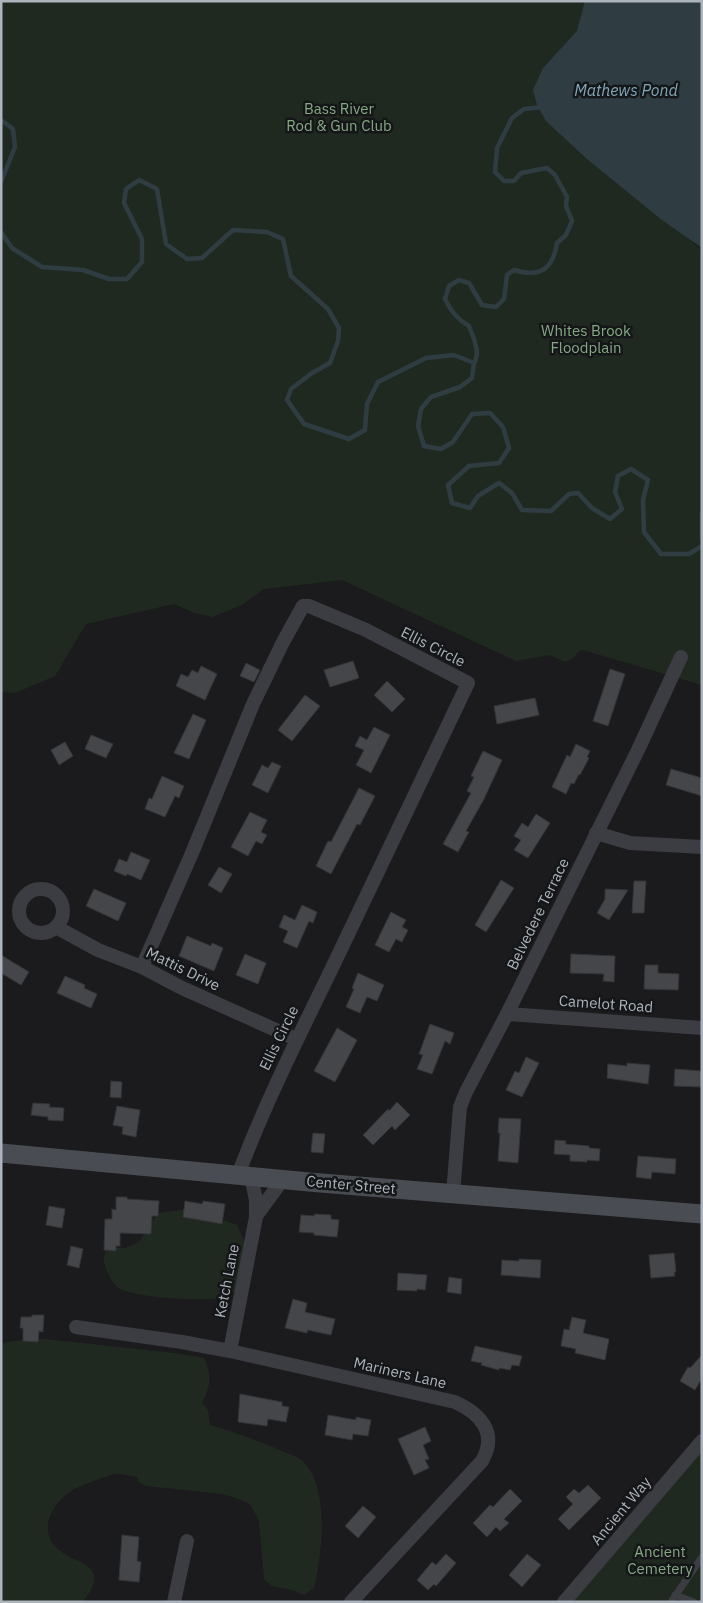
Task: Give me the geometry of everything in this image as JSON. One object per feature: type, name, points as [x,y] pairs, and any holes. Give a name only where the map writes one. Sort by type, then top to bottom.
[{"type":"street","name":"Ellis Circle","points":[[142,967],[192,854],[253,704],[303,606],[309,606],[366,630],[468,683],[296,1039],[263,1112],[245,1175]]},
{"type":"street","name":"Belvedere Terrace","points":[[453,1194],[460,1108],[466,1092],[507,1014],[638,750],[681,657]]},
{"type":"street","points":[[596,833],[630,843],[702,847]]},
{"type":"street","name":"Mattis Drive","points":[[56,926],[98,950],[142,967],[182,988],[296,1039]]},
{"type":"street","name":"Camelot Road","points":[[507,1014],[702,1028]]},
{"type":"street","name":"Center Street","points":[[1,1153],[453,1194],[702,1214]]},
{"type":"street","name":"Ketch Lane","points":[[230,1351],[256,1216],[256,1200],[245,1175]]},
{"type":"street","name":"Ketch Lane","points":[[256,1216],[283,1179]]},
{"type":"street","name":"Mariners Lane","points":[[76,1327],[182,1342],[230,1351],[455,1402],[475,1414],[485,1425],[488,1441],[482,1461],[351,1602]]},
{"type":"street","name":"Ancient Way","points":[[564,1602],[702,1441]]},
{"type":"street","points":[[174,1602],[187,1541]]},
{"type":"lane","points":[[670,1602],[701,1561]]},
{"type":"lane","points":[[675,1595],[694,1602]]},
{"type":"green space","points":[[1,1],[586,1],[590,28],[547,117],[702,250],[702,685],[583,650],[565,662],[550,655],[516,661],[342,580],[264,589],[242,605],[212,617],[195,613],[174,604],[86,624],[55,676],[15,693],[1,692]]},
{"type":"green space","points":[[182,1210],[215,1217],[237,1225],[243,1237],[245,1251],[237,1284],[232,1294],[221,1298],[191,1299],[156,1297],[127,1292],[119,1288],[113,1282],[104,1264],[106,1250],[108,1248],[125,1248],[139,1242],[158,1213]]},
{"type":"green space","points":[[36,1338],[204,1358],[209,1375],[209,1386],[202,1402],[208,1410],[210,1425],[239,1434],[297,1457],[310,1470],[316,1485],[322,1520],[320,1557],[314,1588],[304,1595],[272,1586],[264,1579],[259,1521],[251,1505],[223,1494],[146,1486],[139,1482],[137,1477],[117,1474],[92,1481],[71,1491],[61,1499],[53,1510],[48,1523],[49,1536],[53,1544],[66,1555],[86,1565],[94,1575],[93,1586],[82,1602],[1,1602],[1,1343]]},
{"type":"green space","name":"Ancient Cemetery","points":[[702,1450],[702,1602],[570,1602]]},
{"type":"water","name":"Mathews Pond","points":[[585,1],[702,1],[702,248],[662,220],[587,159],[546,121],[537,105],[533,90],[543,68],[577,31]]},
{"type":"building","points":[[353,661],[359,678],[330,687],[324,670]]},
{"type":"building","points":[[246,663],[260,670],[254,682],[240,676]]},
{"type":"building","points":[[201,666],[217,674],[205,700],[176,686],[181,674],[188,677],[192,670],[198,673]]},
{"type":"building","points":[[610,669],[625,674],[608,726],[593,721]]},
{"type":"building","points":[[387,681],[405,699],[392,712],[374,695]]},
{"type":"building","points":[[305,695],[320,706],[292,741],[278,730]]},
{"type":"building","points":[[535,698],[539,715],[497,724],[494,706]]},
{"type":"building","points":[[193,714],[206,720],[189,759],[174,753]]},
{"type":"building","points":[[374,727],[390,735],[371,773],[356,765],[364,750],[355,746],[360,736],[367,740]]},
{"type":"building","points":[[91,735],[113,744],[106,758],[85,749]]},
{"type":"building","points":[[65,742],[73,756],[59,765],[51,750]]},
{"type":"building","points":[[576,744],[590,751],[587,757],[589,758],[574,784],[571,783],[566,794],[552,787],[567,755],[570,757]]},
{"type":"building","points":[[483,751],[502,760],[484,799],[466,831],[469,832],[458,852],[443,844],[471,793],[467,791],[474,777],[471,776]]},
{"type":"building","points":[[272,762],[281,766],[268,793],[252,785],[262,765],[268,768]]},
{"type":"building","points":[[671,769],[702,778],[702,796],[666,785]]},
{"type":"building","points":[[162,776],[184,786],[179,798],[175,796],[165,817],[145,809],[149,798],[152,799]]},
{"type":"building","points":[[359,788],[375,796],[360,825],[357,824],[331,874],[316,866],[328,841],[331,842]]},
{"type":"building","points":[[250,812],[267,820],[261,832],[267,835],[262,844],[256,841],[248,856],[231,847]]},
{"type":"building","points":[[536,814],[550,823],[528,858],[514,850],[521,840],[514,836],[522,823],[528,827]]},
{"type":"building","points":[[131,852],[150,860],[141,880],[114,871],[119,859],[127,862]]},
{"type":"building","points":[[219,867],[232,874],[221,893],[208,885]]},
{"type":"building","points":[[501,880],[514,888],[486,932],[475,925]]},
{"type":"building","points":[[634,881],[646,881],[644,913],[632,913]]},
{"type":"building","points":[[94,889],[126,903],[118,921],[86,906]]},
{"type":"building","points":[[605,889],[628,890],[609,920],[597,913],[605,899]]},
{"type":"building","points":[[302,905],[317,912],[313,923],[309,921],[297,948],[283,942],[288,931],[279,927],[284,915],[295,920]]},
{"type":"building","points":[[391,912],[406,920],[402,927],[408,930],[402,942],[396,939],[389,952],[375,945]]},
{"type":"building","points":[[187,936],[211,946],[212,943],[223,948],[214,971],[179,956]]},
{"type":"building","points":[[245,954],[266,963],[258,984],[236,975]]},
{"type":"building","points":[[571,954],[615,956],[614,982],[603,981],[604,974],[570,973]]},
{"type":"building","points":[[1,955],[29,972],[21,985],[1,973]]},
{"type":"building","points":[[645,965],[658,965],[658,973],[679,974],[678,990],[644,989]]},
{"type":"building","points":[[358,973],[384,985],[377,1001],[367,997],[360,1013],[346,1007],[354,989],[352,988]]},
{"type":"building","points":[[65,976],[85,985],[84,988],[97,994],[91,1008],[57,993]]},
{"type":"building","points":[[430,1024],[454,1033],[450,1044],[445,1041],[432,1074],[417,1069],[423,1055],[419,1054]]},
{"type":"building","points":[[337,1028],[357,1040],[335,1082],[314,1071]]},
{"type":"building","points":[[526,1057],[539,1063],[522,1097],[506,1090],[515,1071],[519,1073]]},
{"type":"building","points":[[627,1063],[650,1065],[648,1084],[607,1078],[608,1064],[627,1066]]},
{"type":"building","points":[[675,1069],[702,1071],[702,1087],[674,1086]]},
{"type":"building","points":[[111,1081],[122,1082],[121,1098],[110,1097]]},
{"type":"building","points":[[397,1102],[410,1115],[395,1130],[392,1126],[373,1145],[363,1135]]},
{"type":"building","points":[[33,1103],[50,1104],[49,1107],[64,1108],[63,1121],[48,1120],[48,1117],[31,1115]]},
{"type":"building","points":[[117,1106],[140,1110],[136,1137],[122,1134],[123,1127],[113,1125]]},
{"type":"building","points":[[499,1118],[521,1119],[518,1163],[498,1161]]},
{"type":"building","points":[[313,1133],[325,1134],[323,1153],[311,1152]]},
{"type":"building","points":[[555,1140],[566,1141],[565,1144],[600,1149],[599,1161],[570,1161],[570,1155],[554,1154]]},
{"type":"building","points":[[638,1156],[676,1159],[675,1174],[652,1172],[651,1179],[636,1177]]},
{"type":"building","points":[[116,1197],[159,1201],[158,1216],[152,1216],[151,1234],[120,1233],[120,1246],[116,1246],[116,1251],[104,1250],[105,1219],[112,1219],[112,1209],[116,1210]]},
{"type":"building","points":[[185,1201],[202,1204],[203,1201],[225,1204],[222,1224],[183,1217]]},
{"type":"building","points":[[49,1206],[65,1209],[62,1228],[46,1225]]},
{"type":"building","points":[[315,1214],[331,1215],[331,1219],[339,1220],[337,1237],[299,1232],[301,1215],[314,1216]]},
{"type":"building","points":[[71,1246],[83,1249],[79,1268],[67,1265]]},
{"type":"building","points":[[674,1253],[675,1276],[651,1278],[649,1255]]},
{"type":"building","points":[[519,1259],[541,1260],[540,1278],[501,1275],[502,1260],[519,1261]]},
{"type":"building","points":[[398,1273],[427,1275],[425,1290],[397,1290]]},
{"type":"building","points":[[449,1277],[462,1279],[461,1294],[447,1292]]},
{"type":"building","points":[[293,1299],[307,1303],[305,1312],[335,1319],[331,1335],[308,1330],[307,1333],[285,1328]]},
{"type":"building","points":[[32,1315],[44,1315],[43,1332],[39,1331],[38,1342],[23,1341],[23,1328],[20,1328],[21,1317],[32,1317]]},
{"type":"building","points":[[572,1317],[586,1320],[583,1333],[609,1339],[605,1360],[575,1353],[576,1349],[561,1346],[564,1329],[569,1330]]},
{"type":"building","points":[[475,1346],[522,1356],[519,1366],[512,1365],[510,1370],[499,1368],[499,1370],[471,1361]]},
{"type":"building","points":[[702,1355],[702,1378],[695,1390],[680,1381],[688,1367],[690,1368]]},
{"type":"building","points":[[240,1394],[282,1402],[282,1406],[289,1407],[286,1422],[268,1419],[267,1426],[238,1422]]},
{"type":"building","points":[[328,1415],[356,1420],[356,1417],[371,1420],[368,1436],[353,1434],[352,1440],[325,1435]]},
{"type":"building","points":[[425,1427],[431,1441],[423,1445],[429,1459],[425,1460],[429,1468],[414,1475],[398,1439]]},
{"type":"building","points":[[588,1485],[601,1498],[569,1530],[558,1519],[573,1504],[566,1497],[574,1489],[579,1493]]},
{"type":"building","points":[[510,1489],[522,1501],[504,1519],[509,1523],[500,1531],[496,1527],[487,1537],[473,1523],[490,1505],[493,1507]]},
{"type":"building","points":[[363,1506],[376,1517],[358,1538],[345,1526]]},
{"type":"building","points":[[122,1535],[139,1537],[137,1561],[141,1562],[139,1582],[119,1580]]},
{"type":"building","points":[[446,1554],[456,1563],[436,1586],[434,1584],[428,1590],[417,1580],[432,1562],[436,1565]]},
{"type":"building","points":[[527,1554],[541,1565],[522,1587],[509,1575]]},
{"type":"waterway","points":[[474,363],[477,349],[469,326],[461,321],[445,299],[449,286],[459,280],[469,283],[482,305],[496,307],[504,299],[507,275],[514,270],[531,273],[544,269],[552,259],[557,243],[566,235],[572,221],[566,206],[567,197],[555,175],[547,168],[521,173],[514,181],[504,181],[495,172],[497,148],[512,118],[524,109],[544,107]]},
{"type":"waterway","points":[[1,120],[13,129],[15,147],[1,182]]},
{"type":"waterway","points":[[1,232],[12,248],[42,267],[83,270],[109,279],[127,279],[142,262],[142,239],[124,203],[126,189],[139,180],[157,189],[166,244],[187,259],[202,258],[233,230],[267,232],[283,239],[291,276],[328,309],[339,328],[338,341],[330,363],[312,373],[291,389],[287,400],[304,424],[349,439],[365,430],[367,404],[378,382],[426,358],[454,355],[474,363],[472,378],[460,387],[431,397],[421,409],[418,426],[424,446],[441,449],[453,442],[472,414],[490,413],[503,427],[509,448],[499,463],[469,466],[448,485],[452,503],[470,508],[478,496],[499,483],[512,493],[522,510],[551,511],[569,494],[578,493],[592,508],[610,519],[622,509],[615,492],[618,476],[631,469],[648,480],[643,500],[644,532],[661,554],[689,554],[702,546]]},
{"type":"waterway","points":[[702,514],[702,538]]},
{"type":"park label","name":"Bass River Rod & Gun Club","points":[[339,118]]},
{"type":"park label","name":"Whites Brook Floodplain","points":[[586,340]]}]
